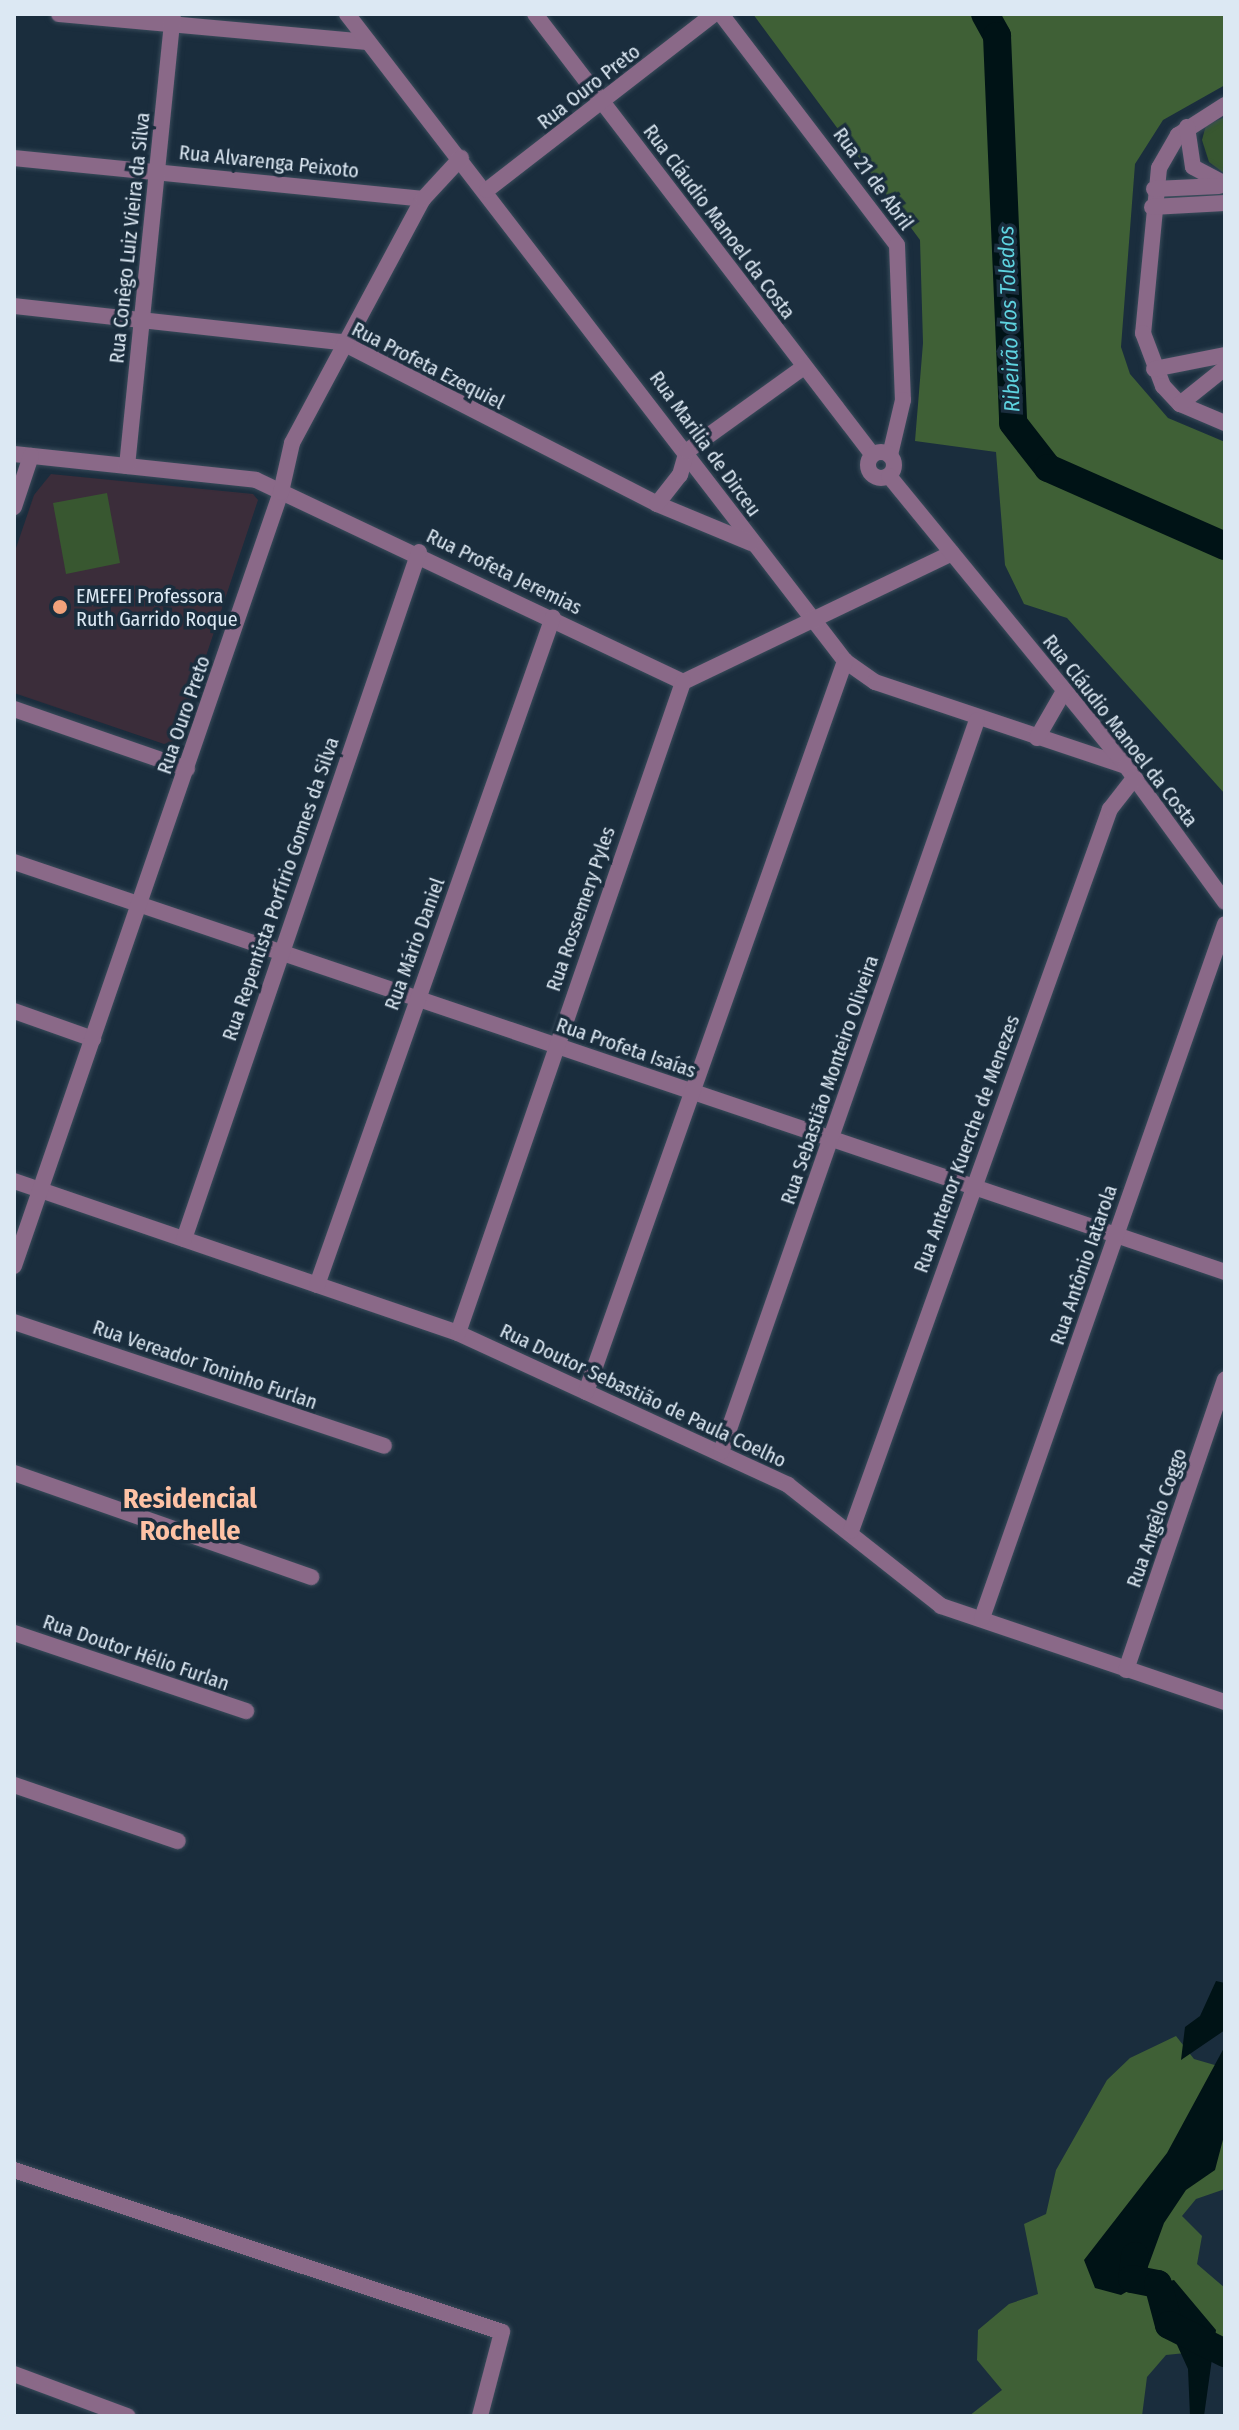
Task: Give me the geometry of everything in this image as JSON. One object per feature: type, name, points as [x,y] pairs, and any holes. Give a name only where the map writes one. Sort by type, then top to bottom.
[{"type":"street","points":[[59,14],[172,19],[368,42]]},
{"type":"street","name":"Rua Marilia de Dirceu","points":[[347,14],[487,190],[687,451],[752,543],[845,661],[875,682],[1130,772]]},
{"type":"street","name":"Rua Cláudio Manoel da Costa","points":[[535,14],[804,367],[880,453],[870,473],[889,476],[1130,772],[1225,902]]},
{"type":"street","name":"Rua Ouro Preto","points":[[487,190],[714,14]]},
{"type":"street","name":"Rua 21 de Abril","points":[[721,14],[897,245],[903,400],[880,453]]},
{"type":"street","name":"Rua Conêgo Luiz Vieira da Silva","points":[[127,466],[172,19]]},
{"type":"street","points":[[1225,105],[1187,127],[1167,150],[1154,189],[1143,333],[1154,369],[1180,404],[1225,423]]},
{"type":"street","points":[[1187,127],[1193,167],[1225,185]]},
{"type":"street","name":"Rua Alvarenga Peixoto","points":[[14,158],[423,199]]},
{"type":"street","name":"Rua Ouro Preto","points":[[14,1266],[44,1191],[138,904],[281,492],[292,443],[341,342],[423,199],[461,158]]},
{"type":"street","points":[[1154,189],[1225,185]]},
{"type":"street","points":[[1152,207],[1225,203]]},
{"type":"street","name":"Rua Profeta Ezequiel","points":[[14,306],[341,342],[657,504],[752,543]]},
{"type":"street","points":[[1154,369],[1225,355]]},
{"type":"street","points":[[657,504],[680,475],[687,451],[804,367]]},
{"type":"street","points":[[1180,404],[1225,368]]},
{"type":"street","points":[[880,453],[889,476]]},
{"type":"street","points":[[14,507],[22,455]]},
{"type":"street","name":"Rua Profeta Jeremias","points":[[22,455],[243,477],[419,552],[683,682]]},
{"type":"street","points":[[719,530],[733,516]]},
{"type":"street","name":"Rua Repentista Porfírio Gomes da Silva","points":[[184,1239],[419,552]]},
{"type":"street","points":[[683,682],[816,623],[952,553]]},
{"type":"street","name":"Rua Mário Daniel","points":[[317,1285],[553,617]]},
{"type":"street","points":[[586,1392],[845,661]]},
{"type":"street","name":"Rua Rossemery Pyles","points":[[458,1333],[554,1045],[683,682]]},
{"type":"street","points":[[1037,738],[1064,691]]},
{"type":"street","points":[[14,709],[187,769]]},
{"type":"street","name":"Rua Sebastião Monteiro Oliveira","points":[[721,1452],[977,720]]},
{"type":"street","name":"Rua Antenor Kuerche de Menezes","points":[[851,1531],[1110,809],[1130,772]]},
{"type":"street","name":"Rua Profeta Isaías","points":[[14,862],[1225,1272]]},
{"type":"street","name":"Rua Antônio Iatarola","points":[[982,1618],[1225,924]]},
{"type":"street","points":[[14,1011],[93,1039]]},
{"type":"street","name":"Rua Doutor Sebastião de Paula Coelho","points":[[14,1181],[458,1333],[788,1485],[851,1531],[909,1587],[982,1618],[1225,1702]]},
{"type":"street","name":"Rua Vereador Toninho Furlan","points":[[14,1322],[384,1446]]},
{"type":"street","name":"Rua Angêlo Coggo","points":[[1126,1670],[1225,1379]]},
{"type":"street","points":[[14,1473],[311,1577]]},
{"type":"street","name":"Rua Doutor Hélio Furlan","points":[[14,1633],[246,1711]]},
{"type":"street","points":[[14,1785],[178,1841]]},
{"type":"street","points":[[14,2170],[502,2332],[480,2416]]},
{"type":"street","points":[[14,2374],[127,2416]]},
{"type":"shaded area","name":"EMEFEI Professora Ruth Garrido Roque","points":[[51,474],[253,494],[258,500],[178,740],[164,744],[14,693],[14,554],[34,495]]},
{"type":"shaded area","points":[[1216,1981],[1225,1983],[1225,2030],[1181,2060],[1185,2027],[1200,2016]]},
{"type":"shaded area","points":[[1225,2046],[1225,2132],[1215,2170],[1186,2190],[1164,2223],[1142,2283],[1121,2295],[1095,2288],[1084,2260],[1167,2153]]},
{"type":"shaded area","points":[[1174,2280],[1216,2330],[1204,2416],[1190,2416],[1188,2369],[1158,2303],[1158,2284]]},
{"type":"green space","points":[[753,14],[1225,14],[1225,85],[1163,120],[1135,164],[1121,347],[1130,374],[1168,418],[1225,442],[1225,794],[1067,618],[1024,604],[1005,565],[996,452],[915,441],[923,343],[920,240]]},
{"type":"green space","points":[[1225,117],[1225,174],[1209,162],[1202,140],[1206,125]]},
{"type":"green space","points":[[107,493],[120,563],[66,574],[53,503]]},
{"type":"green space","points":[[1176,2036],[1194,2059],[1225,2068],[1225,2189],[1196,2199],[1182,2216],[1202,2236],[1197,2264],[1225,2288],[1225,2349],[1166,2355],[1147,2377],[1142,2416],[969,2416],[1002,2390],[977,2360],[978,2330],[1009,2304],[1038,2294],[1024,2224],[1046,2214],[1056,2170],[1107,2080],[1130,2058]]},
{"type":"waterway","name":"Ribeirão dos Toledos","points":[[985,14],[997,36],[1013,423],[1048,468],[1225,546]]},
{"type":"waterway","name":"Ribeirão dos Toledos","points":[[1135,2256],[1132,2279],[1158,2284],[1169,2325],[1225,2353]]},
{"type":"place","name":"EMEFEI Professora Ruth Garrido Roque","points":[[60,607]]},
{"type":"district","name":"Residencial Rochelle","points":[[190,1515]]}]
